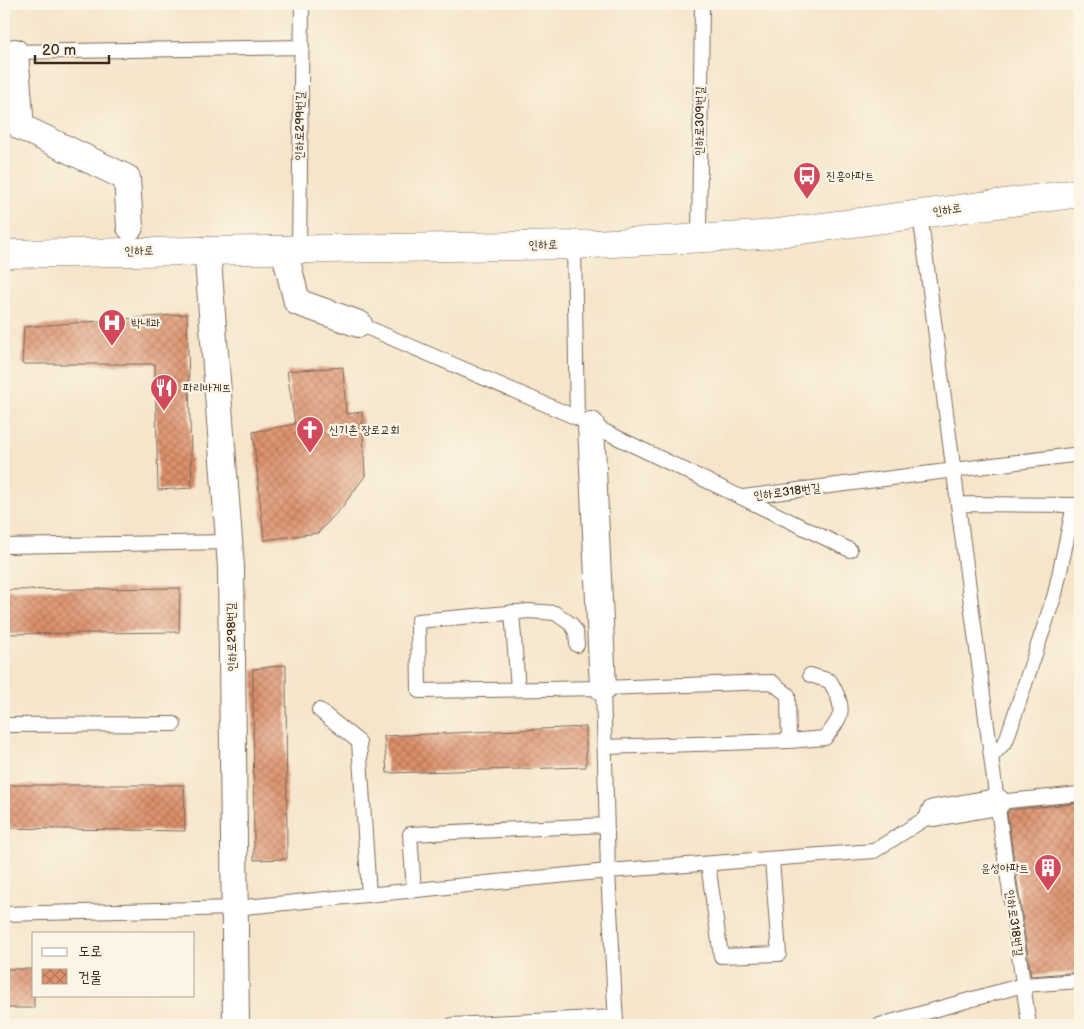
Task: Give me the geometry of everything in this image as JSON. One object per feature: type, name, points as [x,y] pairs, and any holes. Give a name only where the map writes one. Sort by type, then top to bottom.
[{"type":"main road","name":"인하로","points":[[4,254],[574,245],[762,235],[1080,193]]},
{"type":"street","points":[[10,52],[20,127],[127,178],[130,227]]},
{"type":"street","points":[[291,248],[296,302],[359,324]]},
{"type":"street","name":"인하로298번길","points":[[205,250],[208,260],[231,567],[236,1025]]},
{"type":"street","points":[[584,422],[603,688]]},
{"type":"street","points":[[934,813],[997,802]]},
{"type":"lane","name":"인하로299번길","points":[[291,248],[302,47],[302,4]]},
{"type":"lane","name":"인하로309번길","points":[[699,238],[702,4]]},
{"type":"lane","points":[[10,52],[302,47]]},
{"type":"lane","name":"인하로318번길","points":[[920,214],[997,802],[1029,1025]]},
{"type":"lane","points":[[574,245],[584,422]]},
{"type":"lane","name":"인하로318번길","points":[[359,324],[584,422],[742,498],[1080,454]]},
{"type":"lane","points":[[742,498],[850,550]]},
{"type":"lane","points":[[958,504],[1077,505],[1056,594],[1006,741],[991,756]]},
{"type":"lane","points":[[4,546],[229,542]]},
{"type":"lane","points":[[512,612],[518,689]]},
{"type":"lane","points":[[576,645],[576,632],[571,624],[555,612],[512,612],[418,621],[419,691],[603,688],[772,682],[788,695],[789,741]]},
{"type":"lane","points":[[605,747],[789,741],[825,738],[839,721],[841,701],[830,681],[810,675]]},
{"type":"lane","points":[[452,1025],[616,1021],[606,825],[603,688]]},
{"type":"lane","points":[[319,710],[359,742],[369,895]]},
{"type":"lane","points":[[4,725],[174,724]]},
{"type":"lane","points":[[997,802],[1080,794]]},
{"type":"lane","points":[[4,914],[235,908],[608,871],[874,851],[934,813]]},
{"type":"lane","points":[[414,890],[410,834],[606,825]]},
{"type":"lane","points":[[708,864],[721,956],[779,954],[772,859]]},
{"type":"lane","points":[[880,1025],[1024,985],[1080,981]]},
{"type":"building","points":[[187,314],[192,488],[158,490],[155,364],[22,364],[24,327]]},
{"type":"building","name":"신기촌 장로교회","points":[[343,367],[346,414],[362,412],[365,476],[342,507],[318,533],[264,540],[253,432],[295,424],[287,371]]},
{"type":"building","points":[[180,588],[179,632],[4,634],[4,590]]},
{"type":"building","points":[[286,665],[287,859],[254,860],[253,669]]},
{"type":"building","points":[[586,727],[586,767],[387,773],[384,736]]},
{"type":"building","points":[[4,785],[184,785],[185,831],[4,828]]},
{"type":"building","name":"윤성아파트","points":[[1080,803],[1080,972],[1031,976],[1007,813],[1009,810]]},
{"type":"building","points":[[4,969],[32,969],[34,1008],[4,1008]]},
{"type":"place","name":"진흥아파트","points":[[807,200]]},
{"type":"place","name":"박내과","points":[[112,347]]},
{"type":"place","name":"파리바게뜨","points":[[164,412]]},
{"type":"place","name":"신기촌 장로교회","points":[[310,454]]},
{"type":"place","name":"윤성아파트","points":[[1048,892]]}]
